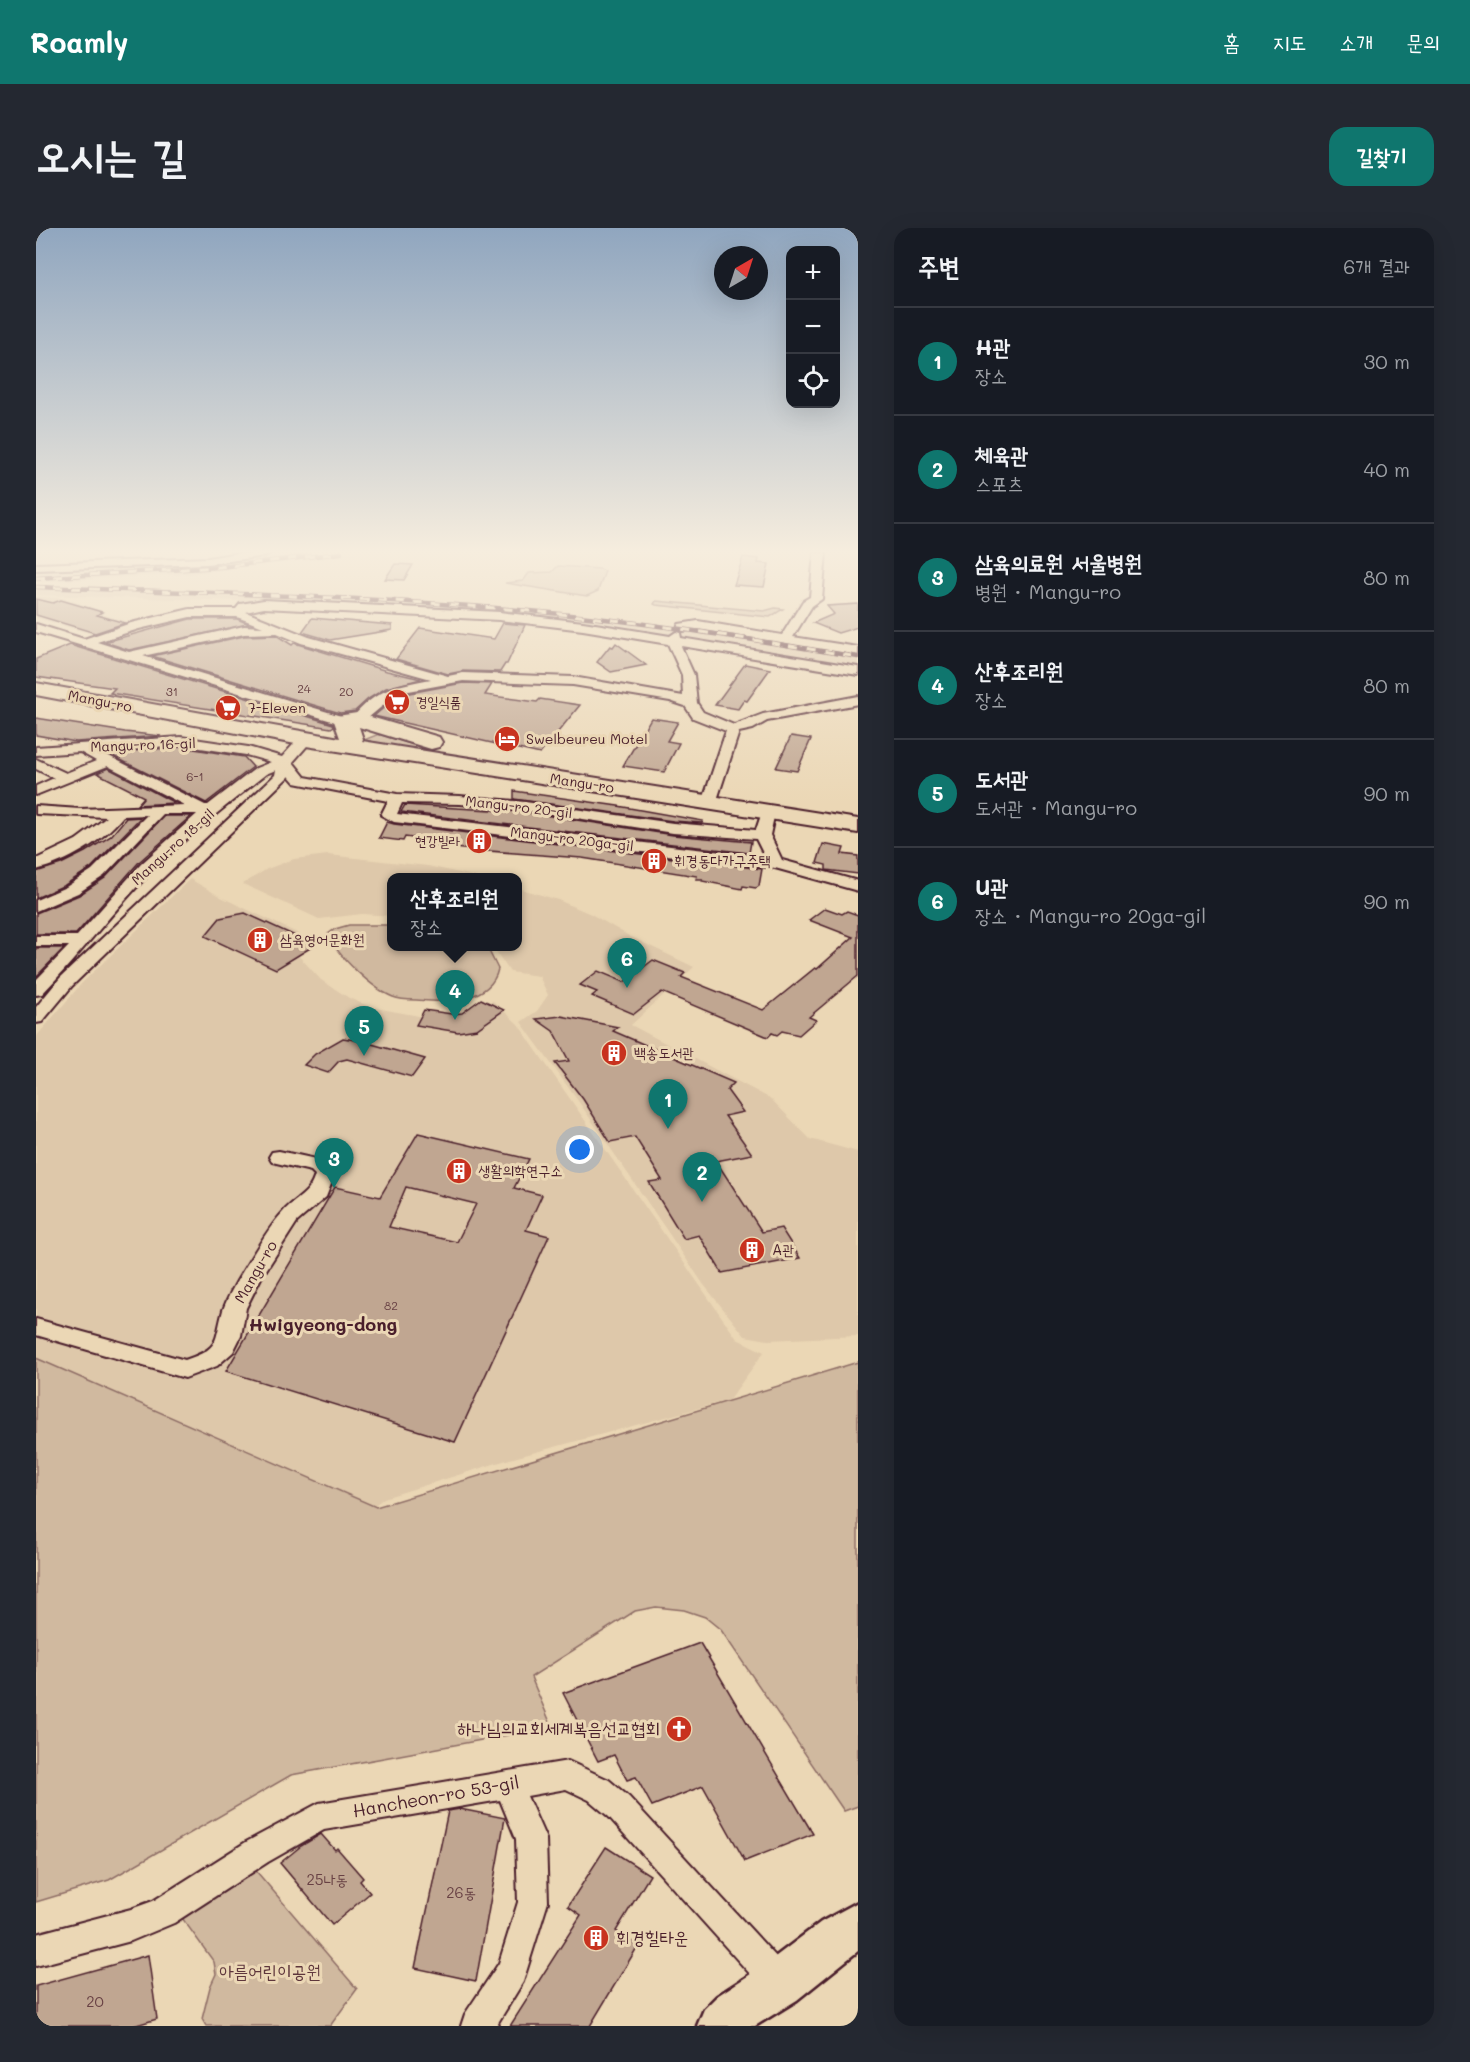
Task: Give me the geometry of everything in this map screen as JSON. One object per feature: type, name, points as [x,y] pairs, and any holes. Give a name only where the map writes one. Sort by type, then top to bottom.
[{"type":"main road","name":"Mangu-ro","points":[[40,699],[122,705],[306,739]]},
{"type":"main road","name":"Mangu-ro","points":[[40,699],[81,714],[256,742],[306,739],[350,732],[498,770],[858,826]]},
{"type":"main road","points":[[350,732],[392,731],[460,749],[498,770]]},
{"type":"main road","points":[[721,2026],[729,2015],[780,1984],[836,1936],[858,1925]]},
{"type":"street","points":[[68,637],[131,655],[350,732],[384,696],[394,690],[463,677],[573,681],[673,697],[690,703]]},
{"type":"street","points":[[86,642],[102,637]]},
{"type":"street","points":[[131,655],[213,637]]},
{"type":"street","points":[[301,637],[373,660],[448,680]]},
{"type":"street","points":[[678,637],[688,675],[690,703],[698,715],[732,729],[748,726],[763,718],[858,700]]},
{"type":"street","points":[[691,637],[858,671]]},
{"type":"street","points":[[773,637],[858,651]]},
{"type":"street","points":[[709,803],[732,729]]},
{"type":"street","points":[[36,1018],[66,982],[282,776],[285,762],[306,739]]},
{"type":"street","name":"Mangu-ro 16-gil","points":[[36,752],[81,747],[195,742],[248,751],[285,762]]},
{"type":"street","name":"Mangu-ro 16-gil","points":[[81,747],[193,804],[212,810]]},
{"type":"street","points":[[36,791],[108,761]]},
{"type":"street","name":"Mangu-ro 20-gil","points":[[285,762],[300,780],[397,798],[514,805],[673,828],[762,835]]},
{"type":"street","name":"Mangu-ro 18-gil","points":[[36,990],[147,867],[261,771],[285,762]]},
{"type":"street","points":[[36,763],[66,778]]},
{"type":"street","name":"Mangu-ro 20ga-gil","points":[[397,798],[388,815],[394,818],[776,863]]},
{"type":"street","points":[[36,810],[62,814],[157,809],[212,810]]},
{"type":"street","points":[[36,906],[72,890],[98,873],[155,815],[157,809]]},
{"type":"street","points":[[36,865],[89,840],[112,822],[120,811]]},
{"type":"street","points":[[768,812],[762,835],[776,863],[858,886]]},
{"type":"street","points":[[36,941],[82,941]]},
{"type":"street","name":"Mangu-ro","points":[[36,1327],[185,1369],[199,1365],[221,1351],[227,1343],[239,1300],[288,1218],[316,1198],[323,1186],[325,1174],[318,1166],[279,1157]]},
{"type":"street","name":"Hancheon-ro 53-gil","points":[[36,1950],[131,1925],[163,1912],[257,1852],[319,1817],[568,1775],[599,1790],[619,1807],[780,1984]]},
{"type":"street","points":[[477,2026],[512,1971],[533,1902],[531,1839],[508,1785]]},
{"type":"shaded area","points":[[672,637],[744,637],[858,655],[858,665]]},
{"type":"shaded area","points":[[328,855],[428,866],[460,873],[387,873],[387,916],[362,914],[319,919],[243,884],[267,869],[294,859]]},
{"type":"shaded area","points":[[190,879],[221,897],[299,934],[297,954],[321,980],[349,998],[370,1007],[419,1016],[460,1012],[493,1001],[518,1024],[737,1339],[764,1352],[729,1400],[510,1459],[384,1498],[169,1663],[36,1624],[36,1037],[82,983]]},
{"type":"shaded area","points":[[522,889],[558,900],[591,914],[629,936],[694,967],[631,1025],[771,1099],[810,1139],[858,1152],[858,1336],[768,1340],[745,1336],[704,1285],[581,1105],[521,1022],[537,1011],[548,995],[539,976],[510,972],[496,951],[522,951]]},
{"type":"green space","points":[[379,734],[445,755],[364,740]]},
{"type":"green space","points":[[349,925],[387,925],[387,951],[489,951],[498,969],[494,980],[486,988],[465,998],[440,1001],[396,998],[366,979],[339,952],[328,934],[335,929]]},
{"type":"green space","points":[[36,1358],[376,1507],[858,1362],[858,1806],[844,1811],[721,1630],[705,1617],[684,1610],[656,1607],[635,1611],[531,1677],[552,1727],[291,1775],[109,1880],[36,1902]]},
{"type":"green space","name":"아름어린이공원","points":[[251,1865],[357,1989],[330,2026],[206,2026],[202,2019],[210,1987],[216,1974],[214,1962],[177,1911]]},
{"type":"building","points":[[124,637],[189,637],[129,650],[105,642]]},
{"type":"building","points":[[240,637],[279,637],[292,645],[294,643],[421,679],[386,688],[368,699],[355,711],[340,713],[152,656]]},
{"type":"building","points":[[319,637],[349,637],[330,640]]},
{"type":"building","points":[[413,637],[494,639],[495,637],[520,637],[507,664],[500,672],[463,671],[448,674],[396,659]]},
{"type":"building","points":[[616,643],[646,665],[611,672],[597,662],[610,646],[613,647]]},
{"type":"building","points":[[70,645],[334,726],[331,728],[110,693],[115,688],[36,677],[36,659]]},
{"type":"building","points":[[745,664],[770,669],[747,701],[744,700],[738,709],[715,705]]},
{"type":"building","points":[[463,683],[492,684],[485,695],[580,705],[540,754],[374,716],[399,695]]},
{"type":"building","points":[[36,718],[161,736],[76,742],[36,735]]},
{"type":"building","points":[[651,718],[678,722],[667,741],[679,743],[664,772],[623,766]]},
{"type":"building","points":[[791,736],[811,739],[797,771],[776,768]]},
{"type":"building","points":[[181,747],[244,757],[253,767],[206,803],[107,753]]},
{"type":"building","points":[[108,768],[175,803],[137,805],[144,797],[97,773]]},
{"type":"building","points":[[514,791],[703,821],[702,823],[673,821],[514,799]]},
{"type":"building","points":[[405,805],[525,812],[673,835],[751,842],[749,853],[401,812]]},
{"type":"building","points":[[164,816],[191,816],[139,862],[76,934],[36,934],[36,913],[79,895],[105,878]]},
{"type":"building","points":[[141,817],[91,868],[65,885],[36,898],[36,872],[61,864],[85,852],[111,836],[126,818]]},
{"type":"building","points":[[387,822],[762,869],[759,886],[756,888],[743,886],[742,889],[702,881],[702,879],[696,879],[697,876],[582,858],[462,849],[435,845],[437,841],[405,837],[403,841],[379,838]]},
{"type":"building","points":[[823,844],[844,848],[842,854],[858,856],[858,874],[826,870],[826,865],[817,863]]},
{"type":"building","points":[[825,908],[842,914],[847,911],[858,915],[858,976],[809,1017],[816,1020],[799,1035],[782,1031],[777,1035],[772,1033],[768,1037],[662,992],[634,1014],[592,996],[597,992],[580,985],[598,971],[624,982],[653,960],[685,973],[681,977],[763,1010],[815,968],[817,969],[853,937],[809,920]]},
{"type":"building","name":"삼육영어문화원","points":[[245,913],[315,945],[276,969],[205,936],[220,918]]},
{"type":"building","points":[[36,948],[64,948],[36,977]]},
{"type":"building","points":[[481,999],[504,1010],[477,1029],[458,1032],[416,1025],[424,1010],[462,1013]]},
{"type":"building","points":[[561,1016],[618,1027],[613,1031],[734,1083],[727,1090],[743,1112],[725,1116],[752,1154],[716,1161],[762,1232],[781,1228],[800,1258],[722,1273],[699,1235],[684,1239],[649,1182],[662,1180],[635,1137],[610,1142],[583,1099],[555,1063],[569,1061],[553,1031],[536,1019]]},
{"type":"building","points":[[343,1038],[425,1059],[412,1077],[347,1059],[339,1061],[328,1073],[304,1065],[315,1054]]},
{"type":"building","points":[[418,1133],[529,1159],[514,1188],[542,1195],[526,1230],[549,1236],[455,1442],[226,1371],[335,1187],[380,1197]],"holes":[[[406,1187],[476,1204],[457,1242],[389,1227]]]},
{"type":"building","points":[[700,1643],[813,1834],[745,1861],[703,1786],[652,1806],[636,1777],[627,1780],[614,1755],[598,1761],[563,1693]]},
{"type":"building","points":[[460,1809],[505,1818],[476,1981],[415,1968],[448,1811]]},
{"type":"building","points":[[321,1834],[335,1850],[337,1848],[363,1878],[360,1881],[370,1893],[332,1925],[280,1863]]},
{"type":"building","name":"휘경힐타운","points":[[606,1847],[650,1875],[616,1931],[638,1946],[590,2026],[510,2026],[581,1915],[568,1906]]},
{"type":"building","points":[[148,1955],[157,2019],[133,2026],[36,2026],[36,1986]]},
{"type":"railway","points":[[734,637],[858,657]]},
{"type":"place","name":"경일식품","points":[[397,702]]},
{"type":"place","name":"7-Eleven","points":[[228,708]]},
{"type":"place","name":"Swelbeureu Motel","points":[[507,739]]},
{"type":"place","name":"현강빌라","points":[[479,841]]},
{"type":"place","name":"휘경동다가구주택","points":[[654,861]]},
{"type":"place","name":"삼육영어문화원","points":[[260,940]]},
{"type":"place","name":"U관","points":[[627,988]]},
{"type":"place","name":"산후조리원","points":[[455,1020]]},
{"type":"place","name":"백송도서관","points":[[614,1053]]},
{"type":"place","name":"도서관","points":[[364,1056]]},
{"type":"place","name":"H관","points":[[668,1129]]},
{"type":"place","name":"생활의학연구소","points":[[459,1171]]},
{"type":"place","name":"삼육의료원 서울병원","points":[[334,1188]]},
{"type":"place","name":"체육관","points":[[702,1202]]},
{"type":"place","name":"A관","points":[[752,1250]]},
{"type":"place","name":"하나님의교회세계복음선교협회","points":[[679,1729]]},
{"type":"place","name":"휘경힐타운","points":[[596,1938]]},
{"type":"district","name":"Hwigyeong-dong","points":[[323,1325]]}]
